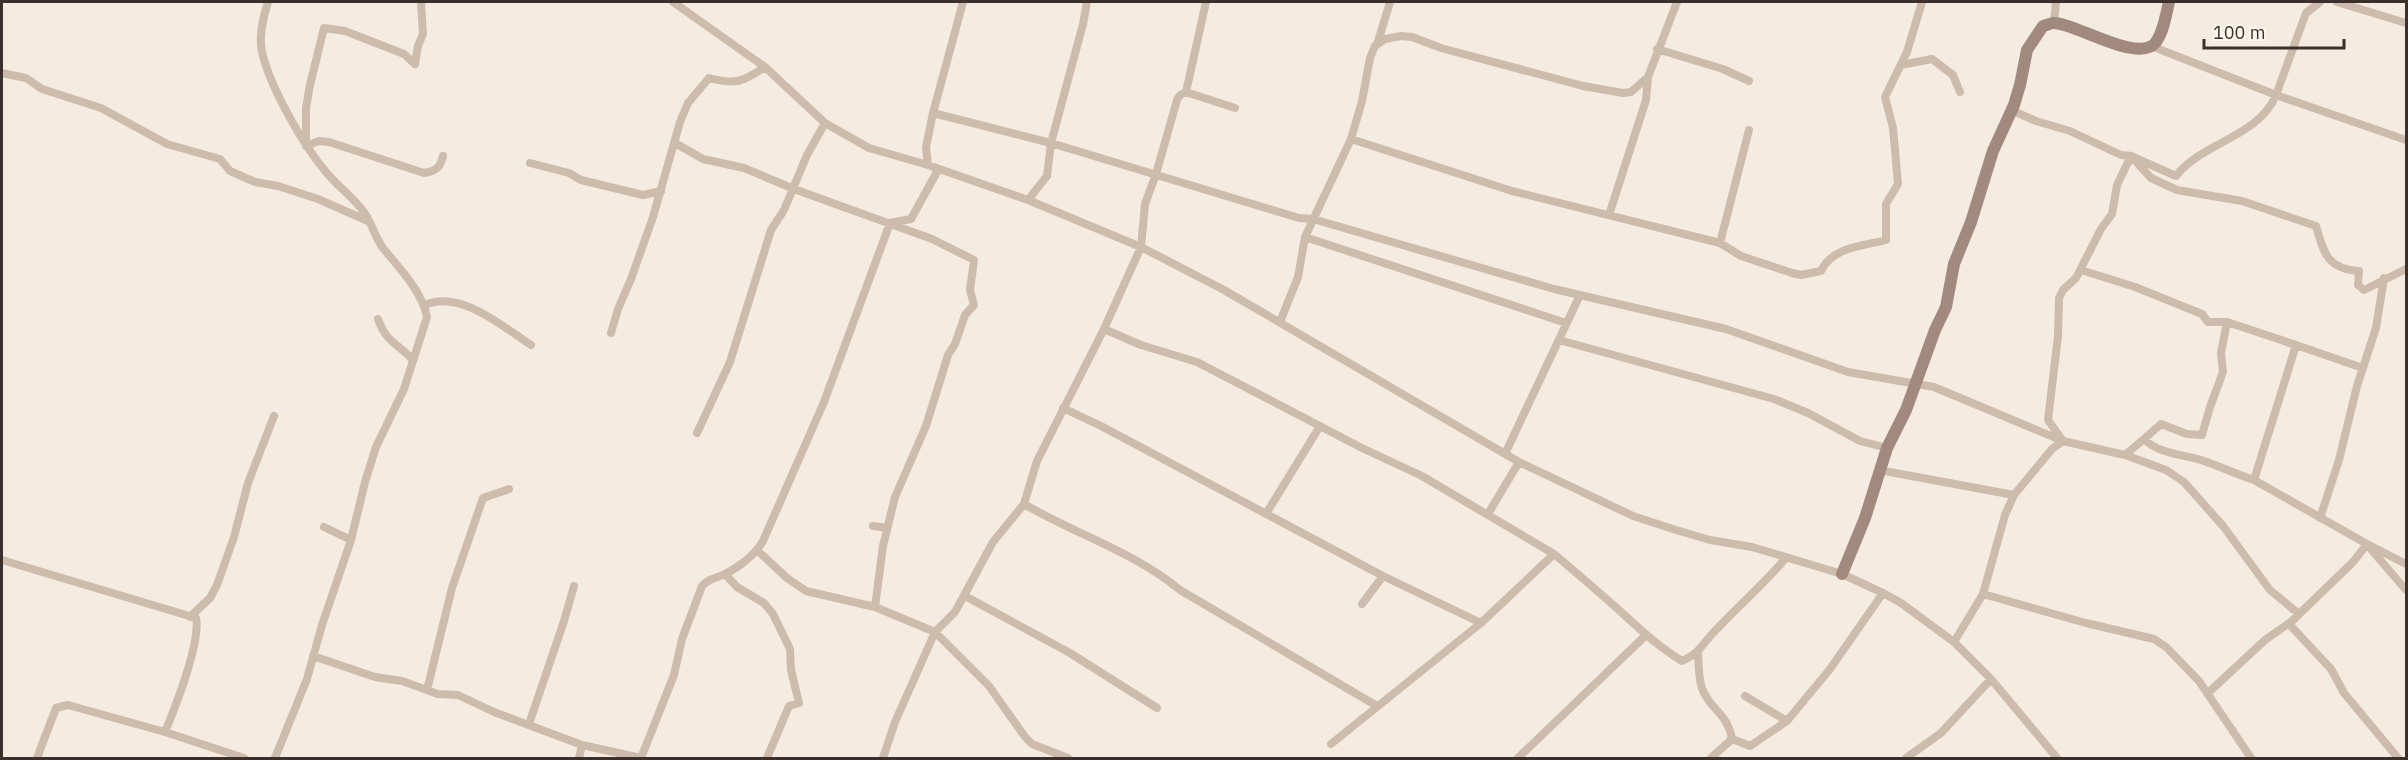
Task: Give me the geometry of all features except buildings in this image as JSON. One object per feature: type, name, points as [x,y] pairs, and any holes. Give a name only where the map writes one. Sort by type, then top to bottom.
[{"type":"street","points":[[268,2],[262,28],[262,54],[293,124],[326,172],[363,212],[374,235],[425,305],[427,317],[405,389],[376,447],[351,540],[307,679],[275,759]]},
{"type":"street","points":[[306,146],[308,97],[324,28],[345,31],[404,54],[415,64],[423,34],[421,2]]},
{"type":"street","points":[[673,2],[765,67],[825,123],[869,148],[928,165],[1028,200],[1141,247],[1280,322],[1519,462],[1633,516],[1710,540],[1752,547],[1842,574],[1883,593],[1901,603],[1954,642],[1991,679],[2057,759]]},
{"type":"street","points":[[928,165],[926,147],[933,113],[963,2]]},
{"type":"street","points":[[1028,200],[1047,176],[1051,143],[1087,2]]},
{"type":"street","points":[[1186,92],[1206,2]]},
{"type":"street","points":[[1280,322],[1298,277],[1305,237],[1350,139],[1362,101],[1370,58],[1377,45],[1390,2]]},
{"type":"street","points":[[1609,215],[1647,100],[1648,77],[1677,2]]},
{"type":"street","points":[[1350,139],[1480,182],[1720,243],[1741,256],[1801,275],[1821,271],[1825,261],[1835,254],[1886,240],[1886,204],[1898,184],[1893,128],[1885,97],[1907,52],[1922,2]]},
{"type":"street","points":[[2054,23],[2056,2]]},
{"type":"street","points":[[1842,574],[1865,518],[1887,448],[1906,410],[1935,330],[1946,307],[1954,264],[1971,222],[1993,152],[2012,110],[2027,50],[2043,26],[2054,23],[2108,42],[2144,48],[2151,46],[2156,41],[2169,2]]},
{"type":"street","points":[[2012,110],[2036,121],[2070,131],[2121,155],[2131,156],[2176,176],[2192,159],[2240,132],[2271,108],[2306,13],[2320,2]]},
{"type":"street","points":[[2337,2],[2406,23]]},
{"type":"street","points":[[1377,45],[1385,39],[1401,36],[1412,37],[1441,48],[1583,86],[1623,93],[1631,92],[1648,77]]},
{"type":"street","points":[[2151,46],[2276,95],[2406,140]]},
{"type":"street","points":[[1657,49],[1723,69],[1749,81]]},
{"type":"street","points":[[1901,65],[1932,59],[1953,75],[1960,92]]},
{"type":"street","points":[[611,333],[639,257],[661,191],[680,122],[688,103],[709,78],[733,83],[744,80],[765,67]]},
{"type":"street","points":[[2,73],[26,78],[42,89],[100,108],[167,144],[220,159],[230,171],[255,182],[278,186],[318,199],[368,221]]},
{"type":"street","points":[[883,759],[895,722],[935,632],[955,612],[993,542],[1024,504],[1037,460],[1104,329],[1141,247],[1145,204],[1177,100],[1186,92],[1235,108]]},
{"type":"street","points":[[933,113],[1051,143],[1255,206],[1299,218],[1313,219],[1580,295],[1726,329],[1848,372],[1934,387],[2063,441],[2125,455],[2166,470],[2184,482],[2223,526],[2270,590],[2299,615]]},
{"type":"street","points":[[697,433],[730,362],[771,231],[825,123]]},
{"type":"street","points":[[1720,243],[1749,130]]},
{"type":"street","points":[[306,146],[319,141],[329,142],[424,173],[435,171],[441,164],[443,156]]},
{"type":"street","points":[[675,143],[703,159],[744,168],[794,189],[932,239],[974,260],[970,290],[974,305],[965,315],[955,344],[948,355],[926,426],[895,497],[887,528],[875,608]]},
{"type":"street","points":[[2063,441],[2048,420],[2060,298],[2063,290],[2081,270],[2101,229],[2112,214],[2117,185],[2131,156]]},
{"type":"street","points":[[2131,156],[2151,178],[2177,190],[2242,201],[2316,226],[2325,256],[2343,270],[2359,271],[2358,285],[2364,290],[2406,268]]},
{"type":"street","points":[[530,164],[569,173],[581,180],[643,195],[661,191]]},
{"type":"street","points":[[890,223],[911,219],[938,170]]},
{"type":"street","points":[[313,656],[351,670],[402,681],[438,694],[458,695],[475,704],[582,745],[641,759],[674,675],[682,639],[699,593],[707,581],[725,574],[758,550],[794,474],[824,402],[890,223]]},
{"type":"street","points":[[1305,237],[1566,323]]},
{"type":"street","points":[[2081,270],[2135,287],[2202,314],[2208,322],[2227,322],[2363,368]]},
{"type":"street","points":[[2320,518],[2339,460],[2376,328],[2384,278]]},
{"type":"street","points":[[1505,454],[1580,295]]},
{"type":"street","points":[[425,305],[435,301],[447,301],[467,307],[531,345]]},
{"type":"street","points":[[378,319],[384,335],[413,360]]},
{"type":"street","points":[[2125,455],[2161,424],[2187,434],[2202,435],[2223,372],[2222,353],[2227,322]]},
{"type":"street","points":[[1104,329],[1141,345],[1197,362],[1422,476],[1554,554],[1615,606],[1645,636],[1653,640],[1660,649],[1683,661],[1698,653],[1713,634],[1763,585],[1786,558]]},
{"type":"street","points":[[1559,340],[1774,399],[1808,413],[1860,441],[1887,448]]},
{"type":"street","points":[[2254,480],[2296,345]]},
{"type":"street","points":[[1064,408],[1383,576],[1480,623]]},
{"type":"street","points":[[190,617],[210,598],[217,585],[234,537],[248,483],[274,417]]},
{"type":"street","points":[[1266,514],[1320,426]]},
{"type":"street","points":[[2144,439],[2152,447],[2202,460],[2254,480],[2406,564]]},
{"type":"street","points":[[1954,642],[1983,594],[2014,495],[2052,449],[2063,441]]},
{"type":"street","points":[[1488,514],[1519,462]]},
{"type":"street","points":[[1879,470],[2014,495]]},
{"type":"street","points":[[427,690],[452,588],[483,498],[509,489]]},
{"type":"street","points":[[1024,504],[1058,524],[1163,575],[1180,590],[1377,706]]},
{"type":"street","points":[[873,525],[887,528]]},
{"type":"street","points":[[324,527],[351,540]]},
{"type":"street","points":[[2208,693],[2265,640],[2299,615],[2353,562],[2367,544]]},
{"type":"street","points":[[2367,544],[2406,590]]},
{"type":"street","points":[[758,550],[787,578],[806,591],[875,608],[935,632],[989,686],[1032,744],[1068,759]]},
{"type":"street","points":[[1331,744],[1480,623],[1554,554]]},
{"type":"street","points":[[2,560],[196,618],[197,632],[181,696],[165,732]]},
{"type":"street","points":[[725,574],[737,587],[764,603],[773,614],[790,649],[791,670],[799,704],[789,706],[767,759]]},
{"type":"street","points":[[1362,604],[1383,576]]},
{"type":"street","points":[[529,724],[574,586]]},
{"type":"street","points":[[1732,739],[1750,746],[1787,721],[1830,669],[1883,593]]},
{"type":"street","points":[[1983,594],[2086,623],[2154,639],[2178,659],[2208,693],[2251,758]]},
{"type":"street","points":[[965,596],[1070,653],[1156,708]]},
{"type":"street","points":[[2289,624],[2331,669],[2344,693],[2398,759]]},
{"type":"street","points":[[1518,759],[1645,636]]},
{"type":"street","points":[[1698,653],[1702,689],[1712,705],[1725,717],[1732,739]]},
{"type":"street","points":[[1906,759],[1941,733],[1991,679]]},
{"type":"street","points":[[1745,696],[1787,721]]},
{"type":"street","points":[[37,759],[56,708],[68,705],[165,732],[244,759]]},
{"type":"street","points":[[1711,759],[1732,739]]},
{"type":"street","points":[[579,759],[582,745]]}]
